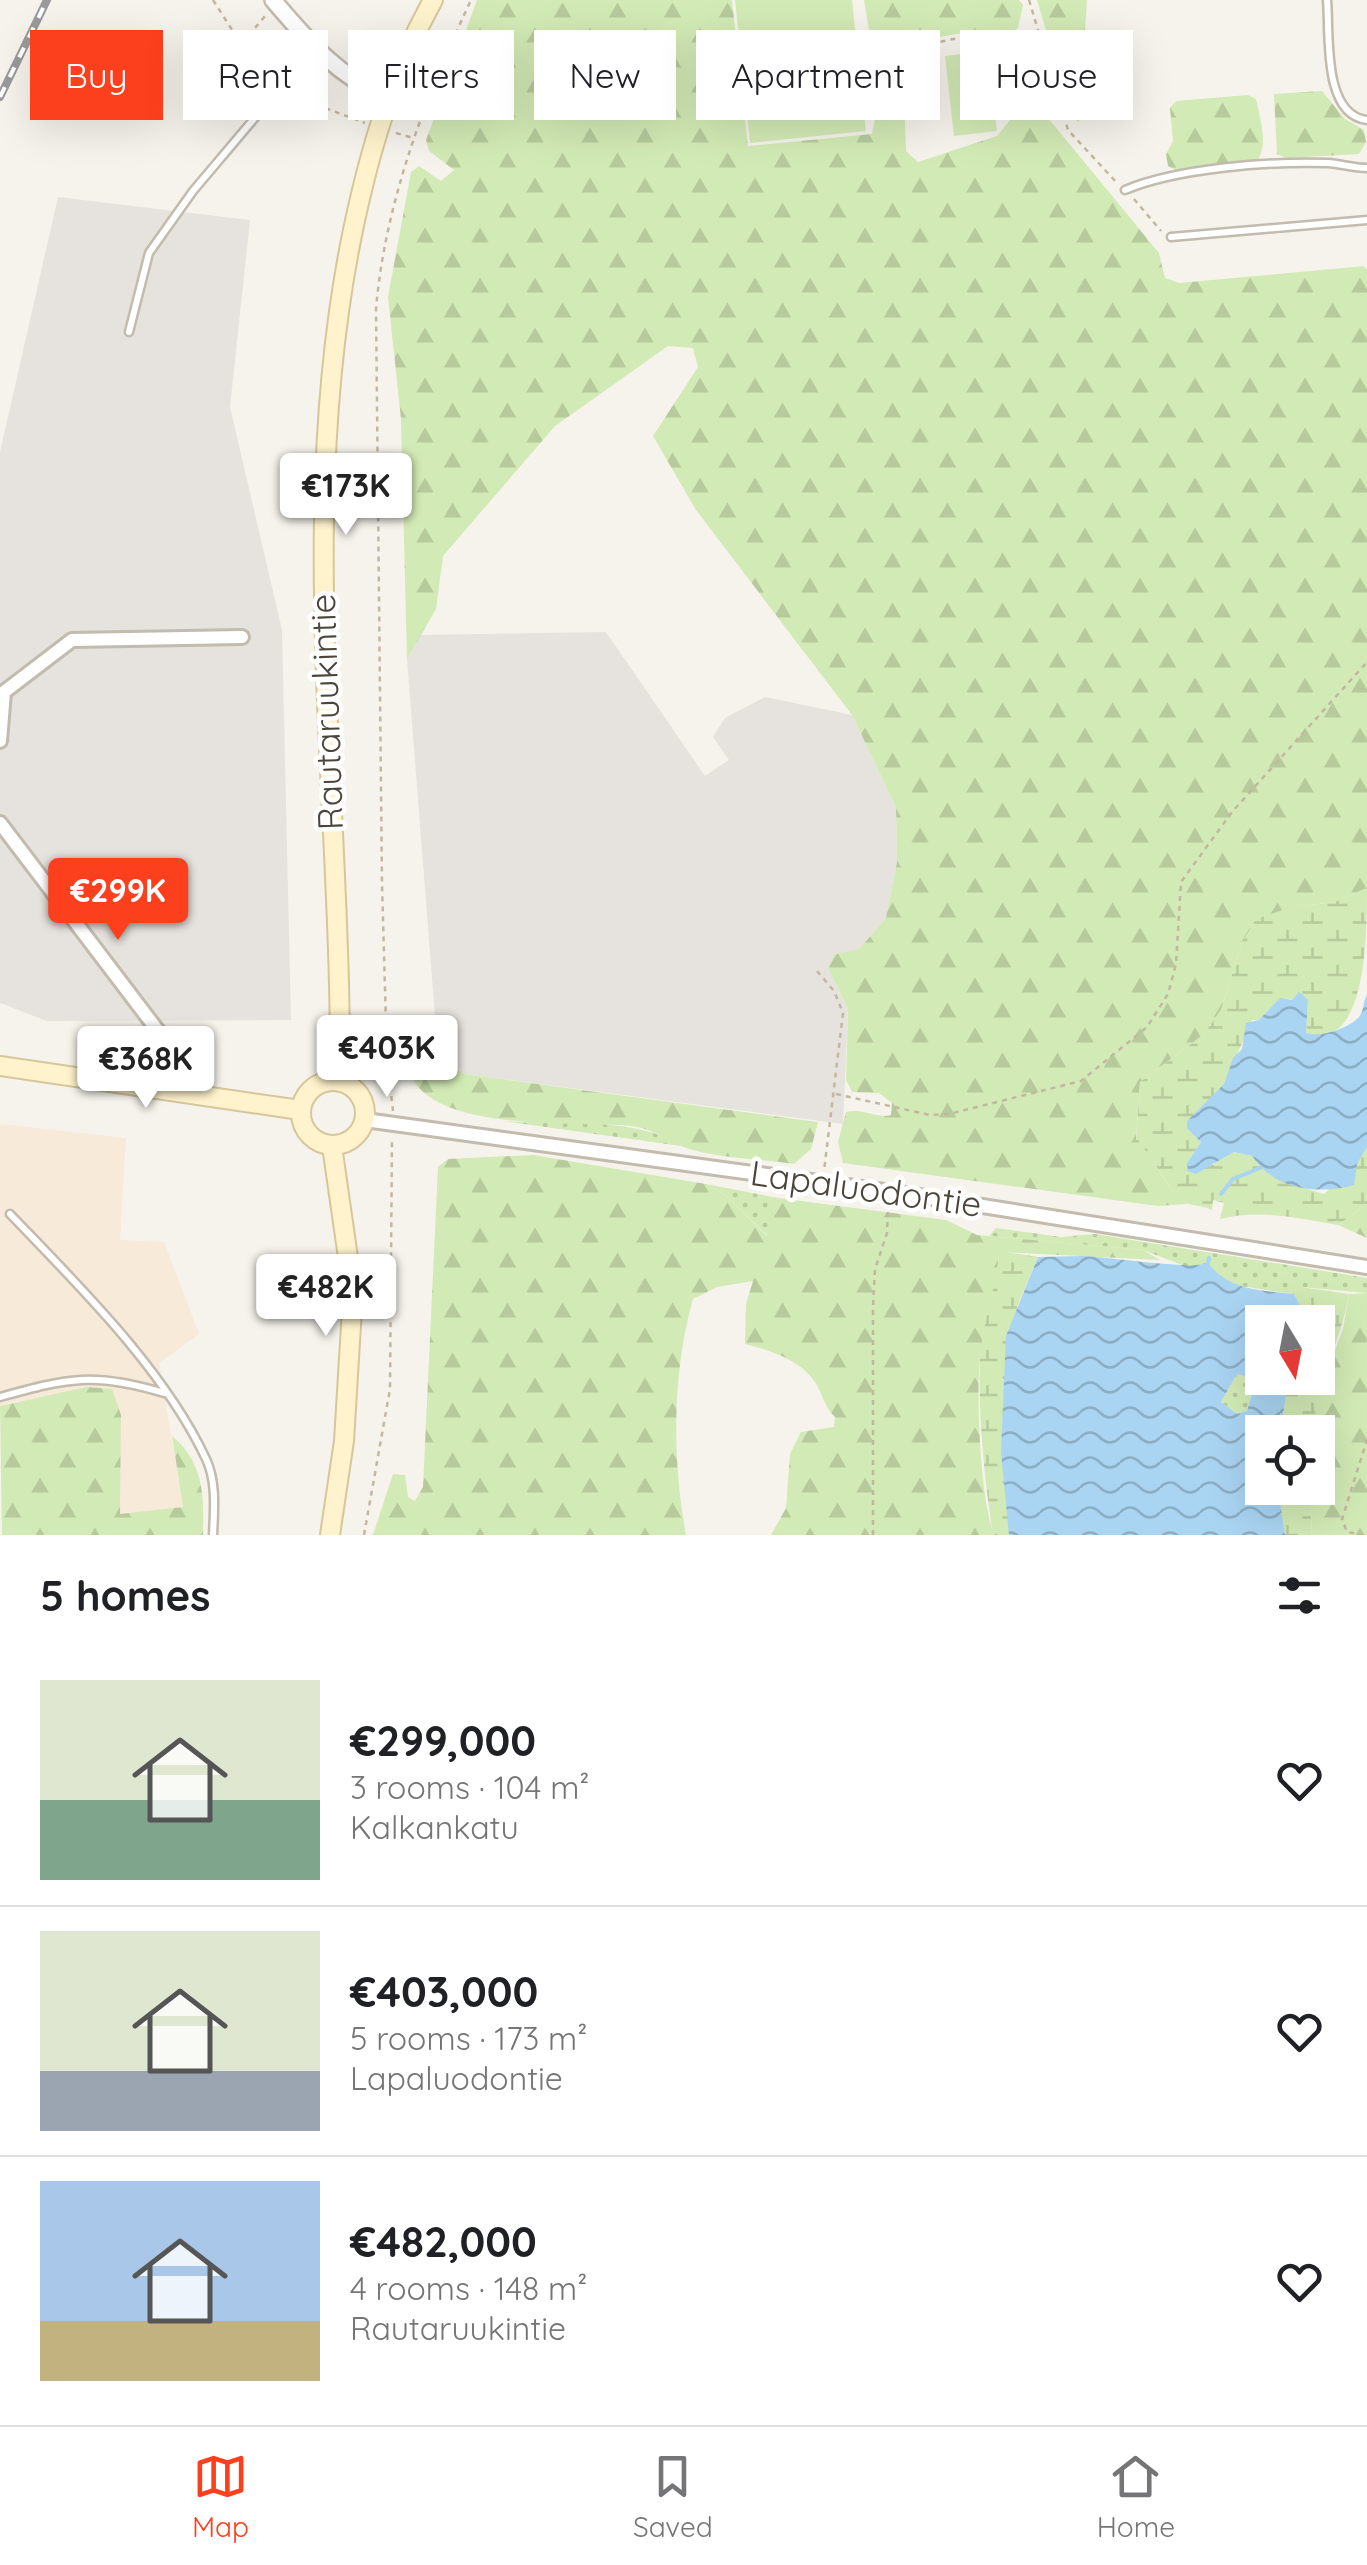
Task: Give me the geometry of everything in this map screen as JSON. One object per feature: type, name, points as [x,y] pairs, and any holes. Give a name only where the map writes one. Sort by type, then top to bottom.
[{"type":"main road","name":"Rautaruukintie","points":[[419,30],[433,0]]},
{"type":"main road","name":"Rautaruukintie","points":[[340,1081],[322,638],[325,412],[334,321],[379,120]]},
{"type":"main road","points":[[0,1066],[300,1110]]},
{"type":"main road","points":[[340,1081],[363,1100],[365,1120],[353,1138],[332,1146],[312,1138],[301,1120],[300,1110],[303,1099],[318,1084],[340,1081]]},
{"type":"main road","points":[[330,1535],[344,1441],[353,1292],[332,1146]]},
{"type":"street","points":[[270,7],[295,30]]},
{"type":"street","points":[[328,60],[348,78]]},
{"type":"street","points":[[0,741],[4,692],[72,640],[242,637]]},
{"type":"street","points":[[0,823],[158,1030],[168,1090]]},
{"type":"street","name":"Lapaluodontie","points":[[365,1120],[888,1192],[1367,1267]]},
{"type":"lane","points":[[1327,0],[1340,102],[1352,116],[1367,120]]},
{"type":"lane","points":[[129,332],[148,253],[251,120]]},
{"type":"lane","points":[[1126,190],[1163,178],[1257,167],[1328,163],[1367,168]]},
{"type":"lane","points":[[1171,237],[1367,220]]},
{"type":"lane","points":[[10,1214],[87,1294],[166,1394],[208,1462],[215,1500],[213,1535]]},
{"type":"lane","points":[[0,1397],[64,1379],[113,1378],[166,1394]]},
{"type":"path","points":[[214,0],[232,30]]},
{"type":"path","points":[[364,1535],[390,1390],[394,1124],[382,884],[375,319],[388,238],[414,138],[471,0]]},
{"type":"path","points":[[1030,0],[1038,30]]},
{"type":"path","points":[[251,30],[270,7]]},
{"type":"path","points":[[328,110],[414,138]]},
{"type":"path","points":[[1065,120],[1092,161],[1171,237]]},
{"type":"path","points":[[836,1094],[888,1108],[948,1114],[1061,1088],[1095,1074],[1147,1027],[1168,994],[1176,964],[1182,882],[1232,812],[1367,662]]},
{"type":"path","points":[[816,971],[834,991],[843,1013],[823,1183]]},
{"type":"path","points":[[873,1535],[873,1307],[875,1269],[887,1233],[888,1192]]},
{"type":"path","points":[[1364,1535],[1347,1532],[1342,1519],[1367,1440]]},
{"type":"shaded area","points":[[58,197],[250,220],[230,407],[282,630],[291,1020],[47,1021],[0,1003],[0,452]]},
{"type":"shaded area","points":[[606,632],[705,776],[729,760],[713,737],[725,718],[765,697],[852,715],[896,807],[897,862],[886,918],[860,948],[834,955],[828,968],[848,1009],[843,1124],[464,1074],[438,1055],[407,659],[421,635]]},
{"type":"shaded area","points":[[0,1124],[126,1138],[120,1240],[164,1242],[199,1334],[159,1363],[183,1507],[120,1515],[121,1415],[16,1401],[0,1406]]},
{"type":"green space","points":[[477,0],[732,0],[735,30],[696,30],[696,120],[745,120],[748,146],[872,134],[874,120],[905,120],[906,151],[918,162],[997,136],[1010,120],[1050,120],[1159,253],[1165,278],[1179,283],[1364,266],[1367,270],[1367,888],[1335,902],[1292,907],[1242,942],[1221,1010],[1203,1035],[1140,1082],[1136,1139],[1187,1204],[1158,1206],[843,1163],[838,1142],[846,1112],[891,1115],[892,1103],[879,1093],[852,1092],[846,1080],[848,1009],[828,968],[834,955],[860,948],[886,918],[897,862],[896,807],[852,715],[696,510],[653,436],[698,367],[693,348],[668,346],[555,426],[443,556],[436,609],[407,659],[401,419],[388,297],[411,172],[419,166],[441,181],[454,170],[429,151],[426,140],[433,120],[514,120],[514,30],[466,30]]},
{"type":"green space","points":[[735,0],[852,0],[855,30],[738,30]]},
{"type":"green space","points":[[864,0],[1019,0],[1023,5],[1015,30],[960,30],[960,33],[940,37],[940,30],[869,30]]},
{"type":"green space","points":[[1037,0],[1087,0],[1085,30],[1046,30]]},
{"type":"green space","points":[[960,54],[960,120],[996,120],[997,131],[954,136],[945,56]]},
{"type":"green space","points":[[1322,91],[1345,119],[1364,130],[1366,142],[1359,154],[1286,158],[1277,154],[1274,94]]},
{"type":"green space","points":[[1248,95],[1256,99],[1263,131],[1257,161],[1177,171],[1168,166],[1166,154],[1173,141],[1170,108],[1176,101]]},
{"type":"green space","points":[[748,120],[865,120],[866,131],[750,143]]},
{"type":"green space","points":[[1367,888],[1364,960],[1352,1009],[1341,1026],[1326,1035],[1306,1034],[1308,1000],[1280,999],[1259,1020],[1252,1020],[1224,1085],[1187,1121],[1201,1142],[1187,1163],[1213,1165],[1233,1152],[1252,1156],[1275,1177],[1324,1194],[1357,1164],[1367,1147],[1367,1204],[1338,1225],[1264,1215],[1220,1219],[1224,1203],[1213,1200],[1212,1210],[1184,1202],[1136,1140],[1140,1082],[1203,1035],[1221,1010],[1242,942],[1256,919],[1292,907],[1335,902]]},
{"type":"green space","points":[[433,1025],[438,1055],[464,1074],[818,1122],[811,1149],[794,1164],[735,1158],[691,1149],[637,1127],[529,1122],[454,1109],[426,1094],[410,1072],[409,1041]]},
{"type":"green space","points":[[503,1121],[619,1126],[663,1136],[681,1146]]},
{"type":"green space","points":[[533,1155],[706,1184],[724,1194],[767,1236],[778,1198],[946,1220],[977,1235],[1143,1250],[1160,1260],[999,1252],[981,1351],[979,1390],[982,1473],[995,1535],[771,1535],[786,1508],[790,1454],[801,1432],[834,1427],[835,1417],[802,1368],[745,1344],[746,1304],[753,1281],[717,1287],[693,1299],[681,1356],[676,1416],[678,1476],[686,1535],[373,1535],[393,1474],[405,1475],[408,1497],[415,1501],[423,1487],[438,1167],[448,1159]]},
{"type":"green space","points":[[706,1184],[778,1198],[768,1236],[724,1194]]},
{"type":"green space","points":[[1367,1204],[1367,1238],[1338,1225]]},
{"type":"green space","points":[[996,1228],[1061,1237],[1095,1234],[1367,1278],[1367,1293],[1301,1287],[1294,1294],[1234,1285],[1143,1250],[989,1236]]},
{"type":"green space","points":[[999,1251],[1038,1257],[1017,1307],[1009,1535],[995,1535],[992,1529],[980,1402],[981,1346]]},
{"type":"green space","points":[[1301,1287],[1349,1294],[1335,1345],[1335,1305],[1300,1305],[1294,1294]]},
{"type":"green space","points":[[1367,1293],[1367,1535],[1312,1535],[1310,1505],[1335,1505],[1335,1415],[1315,1415],[1314,1404],[1317,1395],[1335,1395],[1335,1350],[1349,1294]]},
{"type":"green space","points":[[1237,1374],[1245,1376],[1245,1395],[1252,1395],[1247,1411],[1237,1414],[1221,1402]]},
{"type":"green space","points":[[87,1387],[112,1389],[121,1415],[120,1514],[183,1507],[172,1436],[190,1457],[200,1481],[203,1535],[2,1535],[0,1406]]},
{"type":"green space","points":[[1286,1395],[1320,1395],[1315,1415],[1283,1415]]},
{"type":"green space","points":[[1281,1505],[1310,1505],[1312,1535],[1285,1535]]},
{"type":"water","points":[[1299,992],[1308,1000],[1306,1033],[1312,1034],[1349,1025],[1361,1015],[1367,995],[1367,1147],[1357,1164],[1354,1185],[1298,1187],[1272,1176],[1252,1156],[1234,1152],[1196,1174],[1188,1171],[1187,1163],[1201,1142],[1187,1128],[1187,1121],[1224,1084],[1233,1058],[1242,1049],[1246,1023],[1259,1020],[1280,998],[1292,1000]]},
{"type":"water","points":[[1038,1257],[1208,1263],[1236,1284],[1294,1294],[1300,1305],[1245,1305],[1245,1376],[1237,1374],[1221,1402],[1237,1414],[1247,1411],[1252,1395],[1286,1395],[1283,1415],[1245,1415],[1245,1505],[1281,1505],[1285,1535],[1009,1535],[1001,1452],[1006,1336]]},
{"type":"waterway","points":[[1221,1194],[1233,1179],[1260,1168]]},
{"type":"waterway","points":[[1208,1263],[1209,1258]]},
{"type":"railway","points":[[0,97],[47,0]]}]
